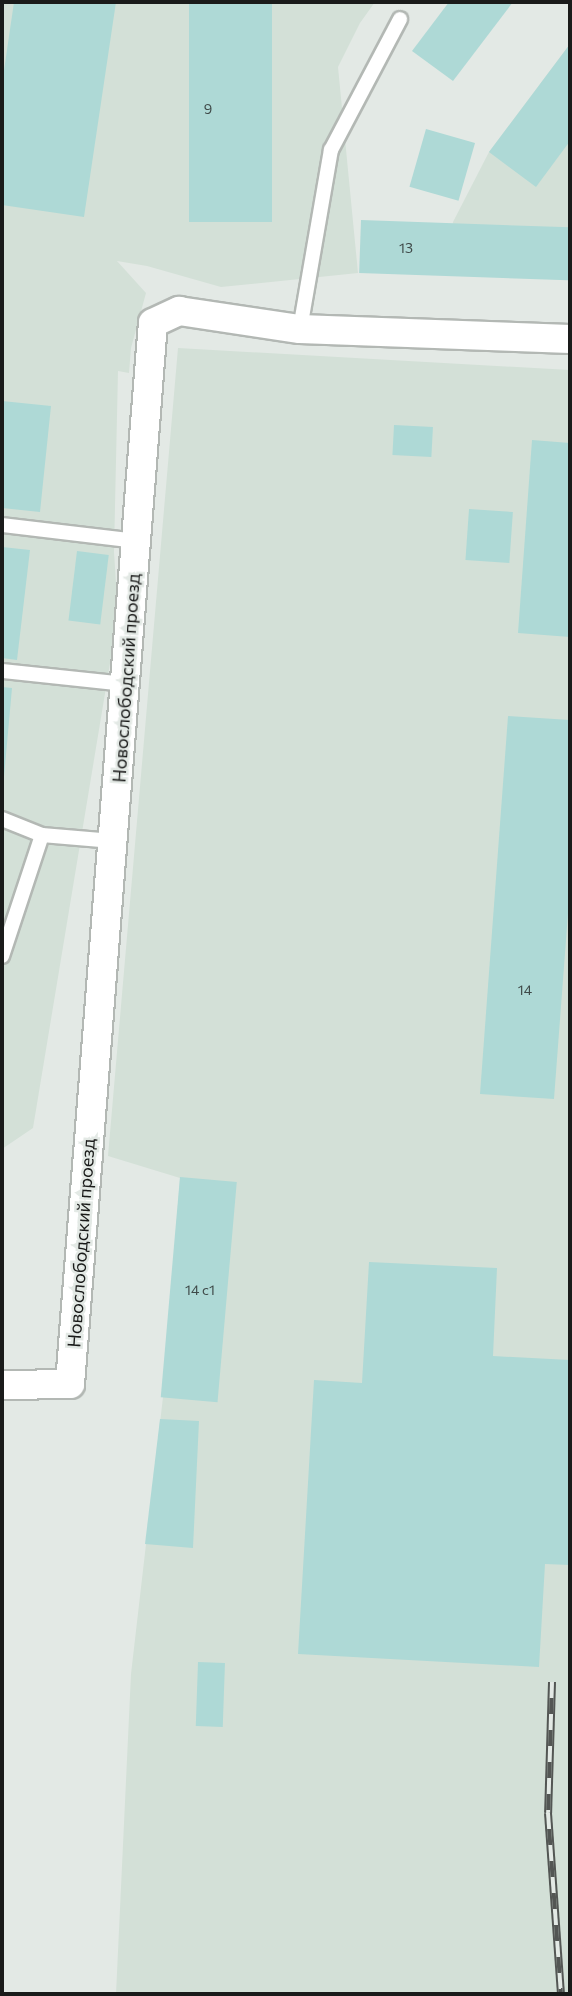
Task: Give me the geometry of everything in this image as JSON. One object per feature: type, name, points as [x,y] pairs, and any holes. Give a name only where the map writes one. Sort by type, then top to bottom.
[{"type":"street","name":"Новослободский проезд","points":[[2,1385],[70,1384],[153,323],[179,310],[300,329],[570,340]]},
{"type":"lane","points":[[300,329],[331,150],[400,19]]},
{"type":"lane","points":[[2,525],[136,541]]},
{"type":"lane","points":[[2,671],[125,684]]},
{"type":"lane","points":[[2,819],[42,835],[113,842]]},
{"type":"lane","points":[[2,956],[42,835]]},
{"type":"shaded area","points":[[2,2],[375,2],[360,23],[338,67],[358,273],[221,287],[147,266],[117,261],[146,293],[131,348],[129,373],[118,371],[114,552],[118,615],[33,1128],[2,1149]]},
{"type":"shaded area","points":[[570,44],[570,280],[450,274],[453,222],[489,152]]},
{"type":"shaded area","points":[[178,348],[570,370],[570,1994],[116,1994],[131,1674],[163,1397],[180,1178],[108,1156]]},
{"type":"building","points":[[14,2],[116,2],[84,217],[2,205],[2,84]]},
{"type":"building","points":[[189,2],[272,2],[272,222],[189,222]]},
{"type":"building","points":[[449,2],[513,2],[453,81],[412,51]]},
{"type":"building","points":[[570,44],[570,141],[536,187],[489,152]]},
{"type":"building","points":[[426,129],[475,143],[458,201],[409,187]]},
{"type":"building","points":[[361,220],[570,227],[568,280],[359,273]]},
{"type":"building","points":[[2,401],[51,406],[40,512],[2,508]]},
{"type":"building","points":[[394,425],[433,427],[431,457],[392,455]]},
{"type":"building","points":[[532,440],[570,443],[570,637],[518,633]]},
{"type":"building","points":[[469,509],[513,512],[509,563],[465,560]]},
{"type":"building","points":[[2,547],[30,550],[17,660],[2,658]]},
{"type":"building","points":[[77,551],[109,555],[100,624],[68,620]]},
{"type":"building","points":[[2,687],[12,688],[4,777],[2,777]]},
{"type":"building","points":[[508,716],[570,720],[570,887],[554,1099],[480,1094]]},
{"type":"building","points":[[180,1177],[237,1182],[218,1402],[161,1397]]},
{"type":"building","points":[[369,1262],[497,1268],[493,1356],[570,1360],[570,1565],[545,1564],[539,1667],[298,1654],[314,1380],[362,1383]]},
{"type":"building","points":[[160,1419],[199,1421],[193,1548],[145,1544]]},
{"type":"building","points":[[198,1662],[225,1663],[223,1727],[196,1726]]},
{"type":"railway","points":[[552,1682],[548,1813],[561,1994]]}]
